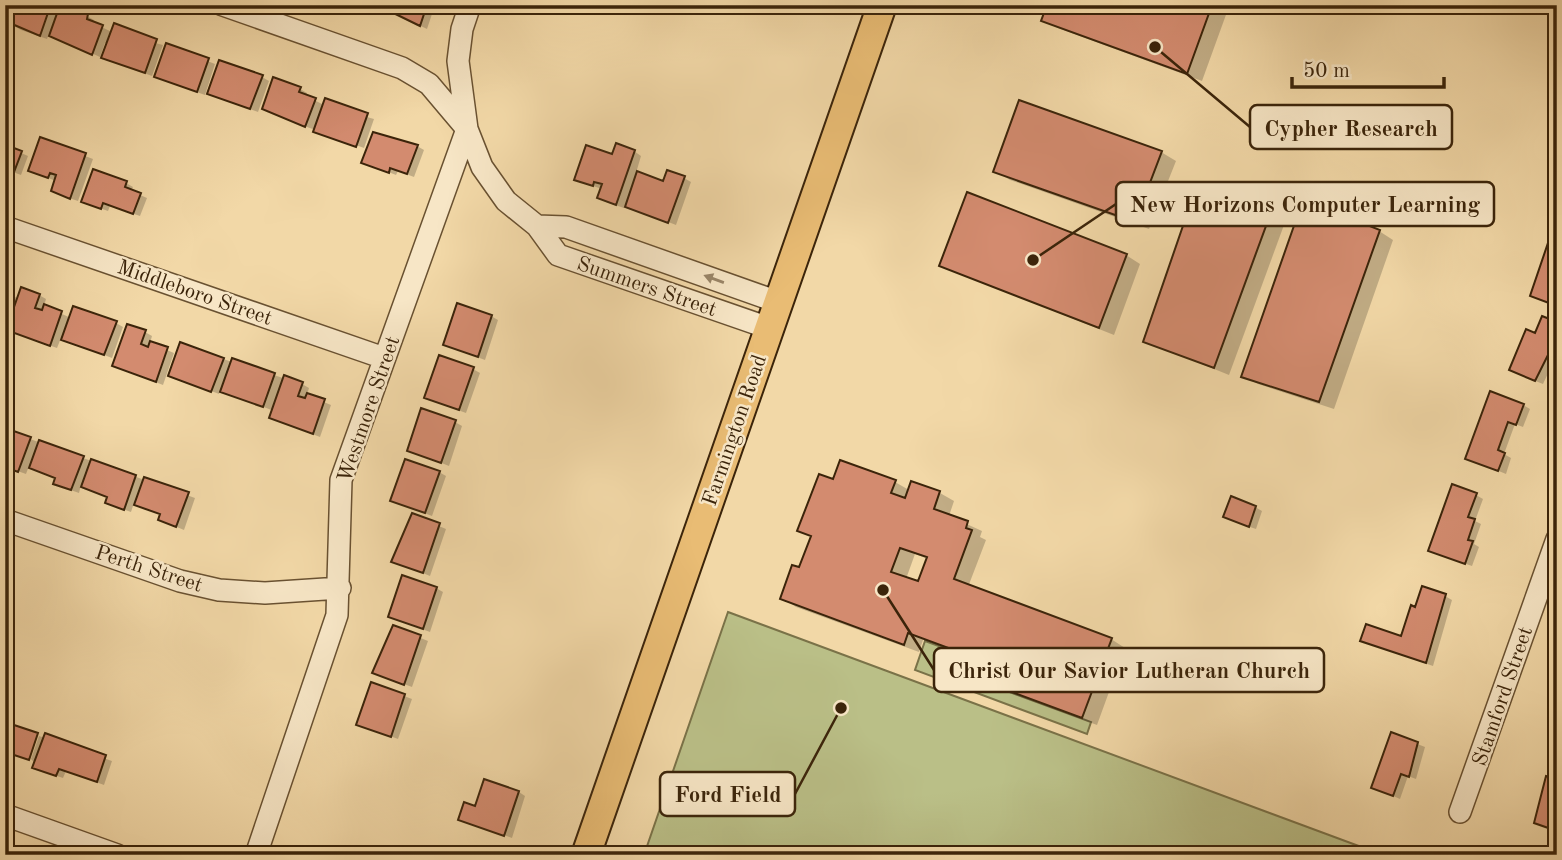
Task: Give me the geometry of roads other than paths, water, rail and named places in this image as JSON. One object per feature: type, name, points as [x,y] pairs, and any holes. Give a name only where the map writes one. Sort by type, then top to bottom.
[{"type":"main road","name":"Farmington Road","points":[[586,855],[882,5]]},
{"type":"street","name":"Summers Street","points":[[223,5],[402,68],[429,84],[467,130],[482,167],[506,201],[537,226],[558,255],[769,328]]},
{"type":"street","name":"Westmore Street","points":[[256,855],[326,653],[340,589],[341,480],[467,130],[458,61],[462,29],[470,5]]},
{"type":"street","name":"Summers Street","points":[[537,226],[566,226],[778,302]]},
{"type":"street","name":"Middleboro Street","points":[[5,227],[384,358]]},
{"type":"street","name":"Perth Street","points":[[5,520],[180,581],[219,590],[265,593],[340,589]]},
{"type":"street","name":"Stamford Street","points":[[1460,812],[1557,540]]},
{"type":"street","points":[[5,815],[117,855]]},
{"type":"place","name":"Cypher Research","points":[[1155,47]]},
{"type":"place","name":"New Horizons Computer Learning","points":[[1033,260]]},
{"type":"place","name":"Christ Our Savior Lutheran Church","points":[[883,590]]},
{"type":"place","name":"Ford Field","points":[[841,708]]}]
